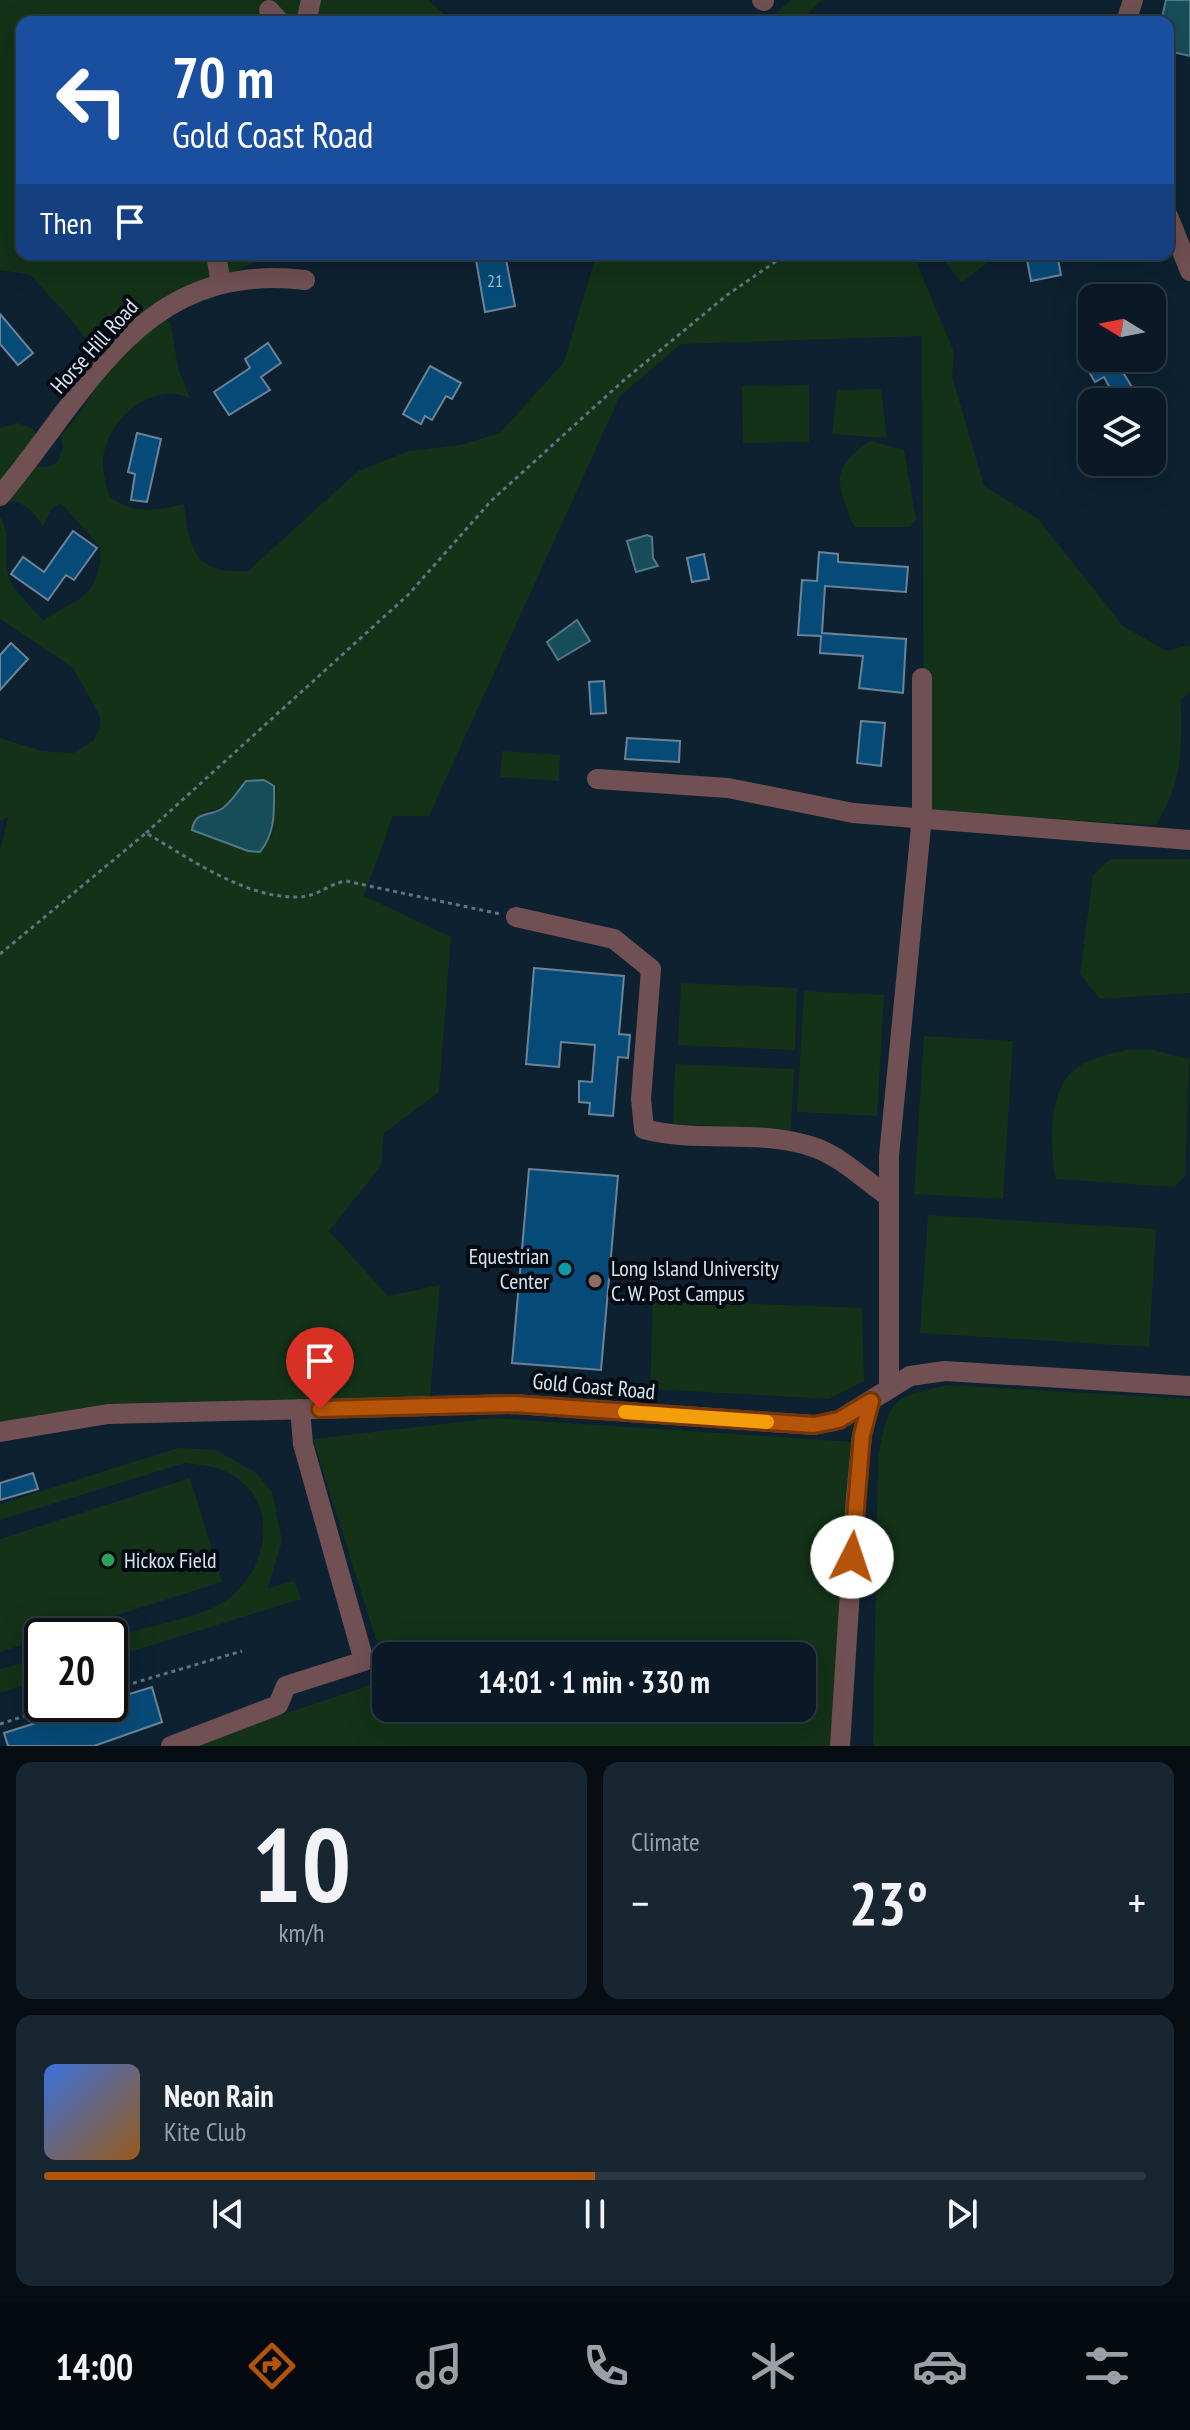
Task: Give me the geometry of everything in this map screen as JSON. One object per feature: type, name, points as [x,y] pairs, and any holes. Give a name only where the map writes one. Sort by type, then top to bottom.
[{"type":"street","points":[[1174,231],[1190,271]]},
{"type":"street","points":[[217,260],[221,284]]},
{"type":"street","name":"Horse Hill Road","points":[[0,496],[99,370],[136,329],[175,301],[242,278],[269,276],[305,280]]},
{"type":"street","points":[[889,1388],[889,1156],[922,816],[922,678]]},
{"type":"street","points":[[597,779],[681,782],[853,813],[922,816],[1190,840]]},
{"type":"street","points":[[516,917],[614,939],[651,969],[641,1099],[644,1129],[672,1136],[791,1142],[819,1148],[888,1196]]},
{"type":"street","name":"Gold Coast Road","points":[[0,1432],[108,1414],[514,1404],[814,1425],[839,1420],[910,1376],[945,1371],[1190,1386]]},
{"type":"street","points":[[840,1746],[856,1497],[862,1435],[871,1401]]},
{"type":"street","points":[[171,1746],[278,1705],[286,1686],[364,1661],[303,1444],[300,1409]]},
{"type":"path","points":[[0,954],[146,833],[408,595],[492,500],[612,391],[727,295],[778,260]]},
{"type":"path","points":[[146,833],[231,881],[277,893],[298,897],[317,894],[332,883],[346,881],[516,917]]},
{"type":"path","points":[[128,1685],[242,1651]]},
{"type":"path","points":[[0,1724],[24,1716]]},
{"type":"green space","points":[[0,0],[428,0],[447,16],[16,16],[16,260],[260,260],[155,306],[171,325],[178,368],[190,398],[175,394],[160,395],[146,399],[123,417],[107,443],[103,458],[109,496],[127,506],[145,510],[184,504],[189,535],[198,556],[216,568],[248,571],[358,471],[409,451],[460,445],[500,433],[564,362],[594,262],[590,260],[916,260],[954,352],[952,376],[984,486],[1038,519],[1123,626],[1167,651],[1190,645],[1190,691],[1181,700],[1179,765],[1165,809],[1156,825],[924,813],[922,336],[681,344],[620,396],[429,816],[393,816],[364,896],[451,937],[439,1092],[384,1133],[381,1166],[329,1231],[388,1296],[440,1285],[430,1397],[0,1423],[0,851],[8,817],[0,821],[0,738],[42,751],[73,753],[94,740],[100,727],[100,716],[73,668],[0,619],[0,517],[6,532],[6,564],[10,580],[43,621],[84,596],[96,579],[101,548],[61,503],[53,507],[43,526],[25,506],[0,500],[0,428],[18,423],[33,429],[39,440],[33,466],[48,467],[58,462],[63,447],[61,435],[82,410],[93,388],[96,368],[92,350],[82,333],[31,275],[0,270]],"holes":[[[246,781],[274,811],[272,838],[224,843],[199,835],[202,813],[225,806]]]},
{"type":"green space","points":[[791,0],[822,0],[805,16],[772,16]]},
{"type":"green space","points":[[944,260],[991,260],[962,283]]},
{"type":"green space","points":[[809,385],[809,442],[743,443],[742,386]]},
{"type":"green space","points":[[881,389],[887,438],[832,434],[837,390]]},
{"type":"green space","points":[[871,441],[904,450],[916,520],[910,527],[854,527],[843,500],[840,478],[848,460]]},
{"type":"green space","points":[[502,751],[560,755],[559,781],[500,777]]},
{"type":"green space","points":[[1111,859],[1190,859],[1190,993],[1100,999],[1080,974],[1093,875]]},
{"type":"green space","points":[[681,983],[797,988],[795,1050],[678,1045]]},
{"type":"green space","points":[[804,991],[884,995],[877,1116],[797,1112]]},
{"type":"green space","points":[[924,1036],[1013,1041],[1003,1199],[914,1194]]},
{"type":"green space","points":[[1126,1050],[1153,1050],[1189,1059],[1185,1176],[1174,1187],[1056,1179],[1053,1119],[1056,1103],[1068,1076],[1083,1064]]},
{"type":"green space","points":[[675,1064],[794,1069],[791,1130],[673,1124]]},
{"type":"green space","points":[[928,1215],[1156,1229],[1149,1347],[920,1333]]},
{"type":"green space","points":[[653,1300],[862,1308],[864,1381],[829,1399],[650,1389]]},
{"type":"green space","points":[[948,1385],[1190,1399],[1190,1746],[873,1746],[878,1457],[885,1423],[895,1404],[903,1398]]},
{"type":"green space","points":[[494,1418],[854,1442],[845,1746],[188,1746],[372,1685],[372,1722],[816,1722],[816,1642],[377,1642],[313,1439]]},
{"type":"green space","points":[[178,1448],[216,1450],[255,1472],[272,1492],[282,1541],[268,1588],[294,1581],[301,1599],[128,1652],[128,1633],[222,1603],[249,1576],[263,1540],[263,1521],[258,1504],[248,1488],[221,1470],[185,1463],[0,1520],[0,1504]]},
{"type":"green space","name":"Hickox Field","points":[[190,1478],[222,1582],[108,1618],[24,1618],[24,1644],[0,1652],[0,1539]]},
{"type":"green space","points":[[24,1663],[24,1686],[0,1693],[0,1669]]},
{"type":"water","points":[[1166,0],[1190,0],[1190,56],[1174,52],[1174,16],[1162,16]]},
{"type":"water","points":[[647,535],[652,537],[653,558],[658,566],[636,572],[627,541]]},
{"type":"water","points":[[577,620],[590,641],[558,660],[547,642]]},
{"type":"water","points":[[264,780],[274,786],[274,813],[269,837],[260,852],[248,851],[192,830],[196,819],[223,808],[246,781]]},
{"type":"building","points":[[476,260],[506,260],[515,306],[485,312]]},
{"type":"building","points":[[1027,260],[1058,260],[1061,275],[1031,281]]},
{"type":"building","points":[[0,314],[33,353],[18,365],[0,344]]},
{"type":"building","points":[[268,343],[281,363],[261,377],[270,390],[229,415],[214,392],[250,368],[245,359]]},
{"type":"building","points":[[430,366],[461,383],[452,399],[446,396],[432,420],[425,416],[421,424],[403,414]]},
{"type":"building","points":[[1089,372],[1123,372],[1132,387],[1110,388],[1104,377],[1095,382]]},
{"type":"building","points":[[137,433],[161,439],[147,502],[131,500],[135,474],[128,472]]},
{"type":"building","points":[[73,531],[97,548],[74,580],[66,575],[48,600],[11,574],[23,557],[44,572]]},
{"type":"building","points":[[819,552],[838,554],[838,562],[908,567],[906,592],[825,586],[822,633],[906,639],[903,693],[859,688],[863,656],[820,653],[821,636],[798,635],[802,580],[817,581]]},
{"type":"building","points":[[704,554],[709,579],[692,582],[687,558]]},
{"type":"building","points":[[11,643],[28,659],[0,690],[0,655]]},
{"type":"building","points":[[604,681],[606,713],[591,714],[589,682]]},
{"type":"building","points":[[861,721],[885,723],[881,766],[857,763]]},
{"type":"building","points":[[627,738],[680,741],[679,762],[625,759]]},
{"type":"building","points":[[534,968],[624,976],[619,1034],[630,1035],[628,1058],[618,1057],[613,1116],[589,1114],[590,1103],[579,1102],[579,1081],[592,1082],[595,1045],[561,1042],[559,1067],[526,1064]]},
{"type":"building","name":"Equestrian Center","points":[[529,1169],[618,1176],[601,1370],[512,1363]]},
{"type":"building","points":[[33,1473],[38,1489],[0,1500],[0,1483]]},
{"type":"building","points":[[152,1687],[162,1722],[94,1746],[8,1746],[4,1733],[39,1722],[128,1722],[128,1694]]},
{"type":"slow traffic","points":[[625,1412],[767,1422]]},
{"type":"place","name":"Equestrian Center","points":[[565,1269]]},
{"type":"place","name":"Long Island University C. W. Post Campus","points":[[595,1281]]},
{"type":"place","name":"Hickox Field","points":[[108,1560]]},
{"type":"route","points":[[320,1409],[514,1404],[814,1425],[839,1420],[871,1401],[862,1435],[852,1557]]}]
